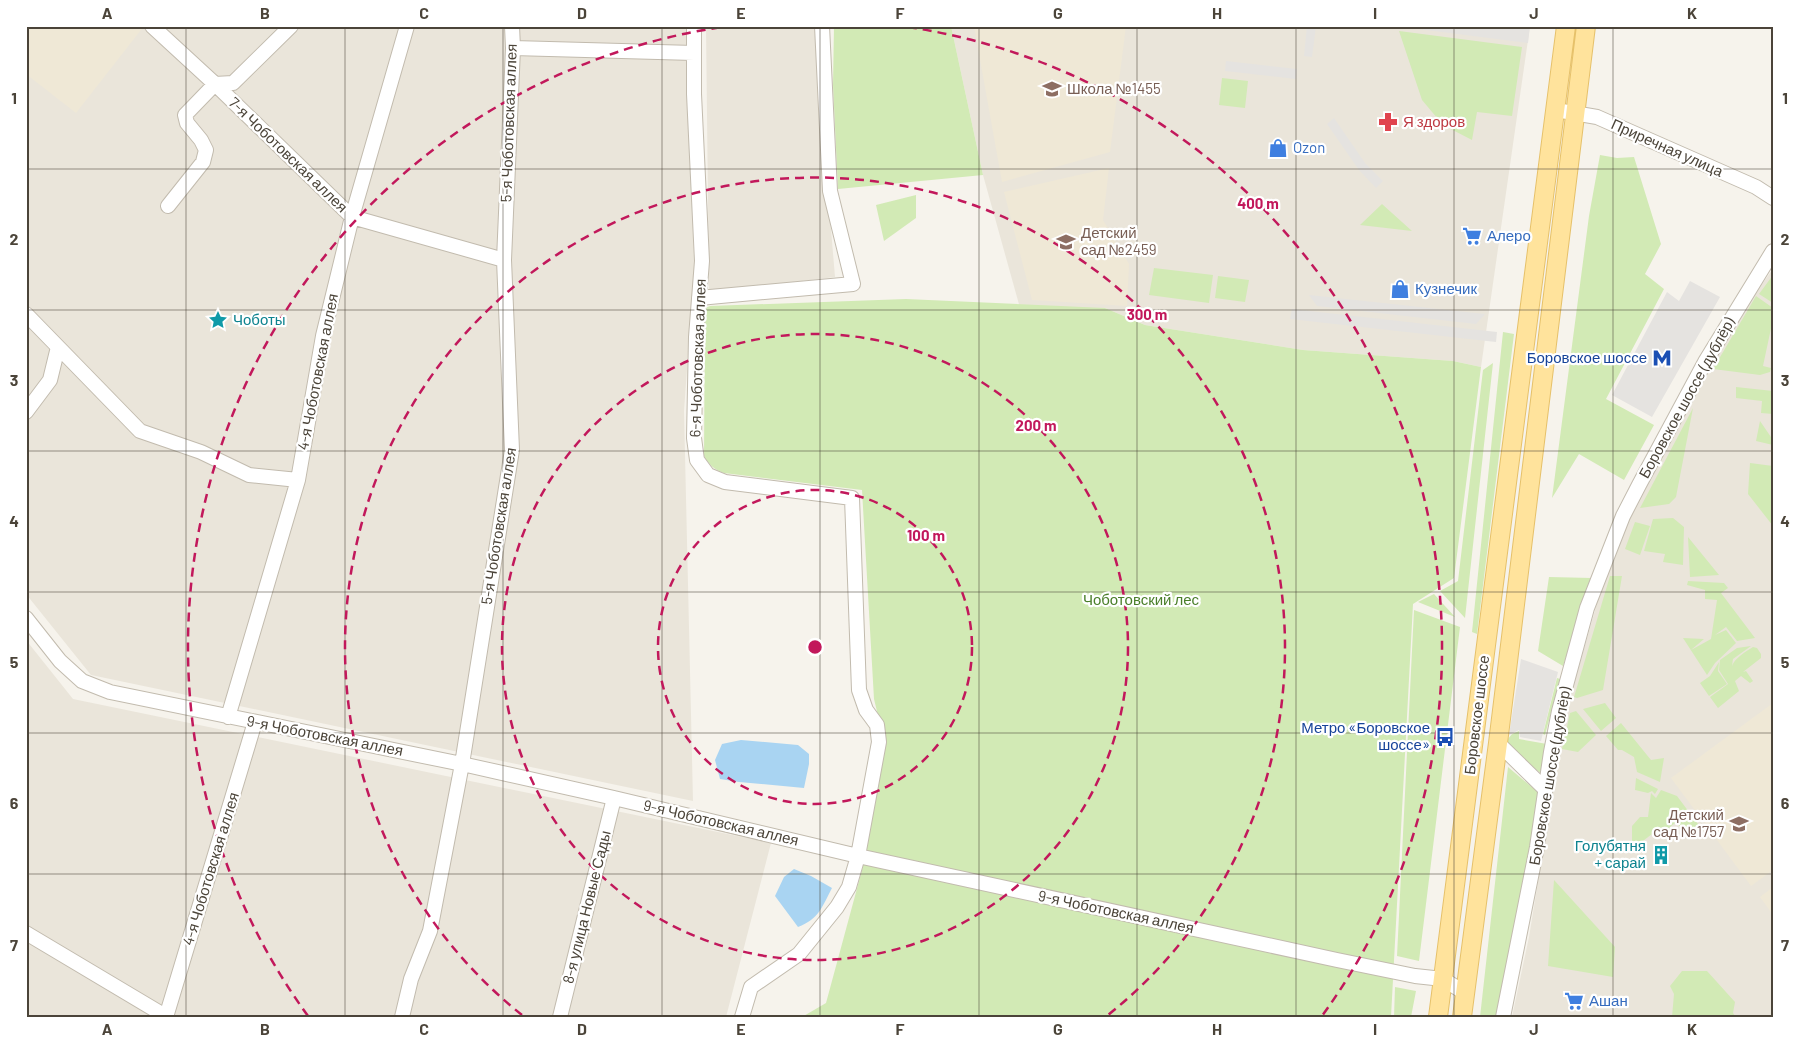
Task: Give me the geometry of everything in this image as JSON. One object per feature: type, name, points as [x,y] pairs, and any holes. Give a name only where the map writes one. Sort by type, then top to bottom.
[{"type":"main road","name":"Боровское шоссе","points":[[1438,1017],[1566,26]]},
{"type":"main road","name":"Боровское шоссе","points":[[1462,1017],[1577,112],[1586,26]]},
{"type":"street","name":"7-я Чоботовская аллея","points":[[152,26],[215,84],[352,217],[504,260]]},
{"type":"street","points":[[168,206],[203,162],[206,150],[201,140],[187,123],[185,115],[215,84],[234,83],[291,26]]},
{"type":"street","name":"4-я Чоботовская аллея","points":[[228,717],[298,480],[323,336],[352,217],[407,26]]},
{"type":"street","name":"5-я Чоботовская аллея","points":[[402,1017],[411,979],[430,931],[462,764],[512,450],[504,260],[513,48],[512,26]]},
{"type":"street","name":"6-я Чоботовская аллея","points":[[694,26],[694,94],[702,261],[696,337],[694,438],[697,460],[708,475],[725,482],[852,498],[859,690],[866,710],[878,725],[879,742],[858,856]]},
{"type":"street","points":[[699,298],[853,284],[830,191],[822,26]]},
{"type":"street","points":[[513,48],[694,53]]},
{"type":"street","name":"Приречная улица","points":[[1556,110],[1577,112],[1597,117],[1756,187],[1773,198]]},
{"type":"street","name":"Боровское шоссе (дублёр)","points":[[1503,1017],[1537,847],[1559,711],[1582,626],[1597,581],[1623,516],[1705,362],[1773,251]]},
{"type":"street","points":[[26,314],[140,431],[201,452],[249,475],[298,480]]},
{"type":"street","points":[[26,412],[50,380],[58,347]]},
{"type":"street","name":"9-я Чоботовская аллея","points":[[26,618],[60,661],[82,681],[110,692],[462,764],[858,856],[1357,964],[1415,976],[1443,979]]},
{"type":"street","name":"4-я Чоботовская аллея","points":[[167,1017],[255,722]]},
{"type":"street","points":[[1498,743],[1545,789]]},
{"type":"street","name":"8-я улица Новые Сады","points":[[560,1017],[614,798]]},
{"type":"street","points":[[742,1017],[751,987],[799,954],[837,907],[849,887],[858,856]]},
{"type":"street","points":[[26,933],[167,1017]]},
{"type":"street","points":[[1443,979],[1465,994]]},
{"type":"shaded area","points":[[26,26],[692,26],[694,272],[684,411],[693,801],[91,675],[26,594]]},
{"type":"shaded area","points":[[26,26],[144,26],[76,113],[26,74]]},
{"type":"shaded area","points":[[706,26],[814,26],[835,277],[709,292]]},
{"type":"shaded area","points":[[951,26],[1530,26],[1481,367],[1453,361],[1303,350],[1145,325],[1105,308],[1020,308],[983,175]]},
{"type":"shaded area","name":"Школа №1455","points":[[974,26],[1126,26],[1110,152],[1002,182]]},
{"type":"shaded area","points":[[1307,26],[1316,26],[1312,57],[1304,56]]},
{"type":"shaded area","points":[[1395,26],[1530,26],[1528,43]]},
{"type":"shaded area","points":[[1226,61],[1297,69],[1296,79],[1225,71]]},
{"type":"shaded area","points":[[1334,118],[1365,163],[1383,181],[1376,188],[1359,170],[1327,124]]},
{"type":"shaded area","name":"Детский сад №2459","points":[[1109,168],[1103,220],[1129,264],[1127,306],[1032,300],[1004,192]]},
{"type":"shaded area","points":[[1773,269],[1773,1017],[1512,1017],[1529,937],[1569,701],[1598,600],[1624,528],[1708,367]]},
{"type":"shaded area","points":[[1690,281],[1720,297],[1652,417],[1612,395],[1667,292],[1679,301]]},
{"type":"shaded area","points":[[1309,295],[1485,314],[1476,324],[1317,306]]},
{"type":"shaded area","points":[[1292,309],[1497,332],[1496,342],[1290,319]]},
{"type":"shaded area","points":[[26,640],[73,699],[771,843],[726,1017],[26,1017]]},
{"type":"shaded area","points":[[1521,659],[1558,672],[1541,741],[1520,737],[1519,730],[1509,735]]},
{"type":"shaded area","name":"Детский сад №1757","points":[[1773,703],[1773,870],[1751,886],[1671,778]]},
{"type":"shaded area","points":[[1773,887],[1773,915],[1760,897]]},
{"type":"green space","points":[[834,26],[951,26],[983,175],[838,189],[833,85]]},
{"type":"green space","points":[[1399,31],[1522,47],[1512,116],[1477,112],[1472,140],[1443,125],[1422,100]]},
{"type":"green space","points":[[1222,78],[1248,81],[1245,108],[1219,105]]},
{"type":"green space","points":[[1600,155],[1617,158],[1634,157],[1661,244],[1645,274],[1664,289],[1606,399],[1654,425],[1624,480],[1579,454],[1552,498],[1589,216]]},
{"type":"green space","points":[[916,195],[916,218],[884,241],[876,205]]},
{"type":"green space","points":[[1382,204],[1412,231],[1360,225]]},
{"type":"green space","points":[[1154,268],[1213,275],[1209,303],[1149,295]]},
{"type":"green space","points":[[1773,275],[1773,303],[1759,294]]},
{"type":"green space","points":[[1218,276],[1249,280],[1245,302],[1215,298]]},
{"type":"green space","points":[[1756,296],[1773,308],[1773,319],[1763,366],[1771,368],[1770,372],[1760,375],[1713,369]]},
{"type":"green space","name":"Чоботовский лес","points":[[906,299],[1105,308],[1145,325],[1303,350],[1453,361],[1481,367],[1454,578],[1413,604],[1391,1017],[802,1017],[826,1003],[862,870],[882,732],[874,699],[862,490],[724,473],[708,462],[704,456],[705,308],[710,306]]},
{"type":"green space","points":[[1503,332],[1514,334],[1477,634],[1472,632]]},
{"type":"green space","points":[[1493,363],[1465,618],[1440,591],[1458,581],[1483,370]]},
{"type":"green space","points":[[1736,387],[1773,391],[1773,414],[1761,413],[1762,401],[1736,398]]},
{"type":"green space","points":[[1693,408],[1676,497],[1669,504],[1640,508]]},
{"type":"green space","points":[[1760,421],[1773,440],[1773,445],[1756,441]]},
{"type":"green space","points":[[1750,463],[1773,466],[1773,526],[1748,494]]},
{"type":"green space","points":[[1673,518],[1684,527],[1683,565],[1663,562],[1665,554],[1644,551],[1653,519]]},
{"type":"green space","points":[[1635,522],[1650,526],[1640,555],[1625,549]]},
{"type":"green space","points":[[1688,537],[1719,575],[1690,577]]},
{"type":"green space","points":[[1610,576],[1622,576],[1603,690],[1577,698],[1574,697]]},
{"type":"green space","points":[[1549,577],[1592,578],[1563,666],[1538,651]]},
{"type":"green space","points":[[1688,581],[1724,583],[1728,588],[1721,593],[1755,638],[1737,641],[1726,627],[1715,635],[1726,630],[1736,643],[1715,663],[1707,675],[1683,638],[1704,639],[1691,650],[1711,639],[1717,600],[1705,599],[1705,590],[1687,585]]},
{"type":"green space","points":[[1434,594],[1455,617],[1418,602]]},
{"type":"green space","points":[[1414,610],[1460,627],[1419,961],[1397,956]]},
{"type":"green space","points":[[1751,646],[1733,659],[1732,666],[1743,653],[1753,647],[1757,648],[1761,658],[1743,672],[1746,671],[1753,681],[1750,683],[1741,676],[1735,681],[1739,691],[1718,708],[1710,697],[1728,684],[1719,670],[1720,660],[1737,648]]},
{"type":"green space","points":[[1719,662],[1718,671],[1727,684],[1709,696],[1700,683],[1710,676]]},
{"type":"green space","points":[[1557,678],[1560,679],[1545,735],[1543,734]]},
{"type":"green space","points":[[1605,703],[1616,718],[1601,731],[1583,709]]},
{"type":"green space","points":[[1576,711],[1596,735],[1578,752],[1562,749],[1570,713]]},
{"type":"green space","points":[[1621,723],[1651,760],[1664,758],[1660,782],[1637,772],[1634,757],[1622,750],[1618,750],[1606,736]]},
{"type":"green space","points":[[1519,731],[1519,739],[1547,744],[1542,774],[1512,752],[1507,740],[1512,734]]},
{"type":"green space","points":[[1508,767],[1540,794],[1496,1017],[1480,1017]]},
{"type":"green space","points":[[1636,778],[1658,789],[1655,794],[1652,791],[1648,793],[1635,790]]},
{"type":"green space","points":[[1661,790],[1677,796],[1701,828],[1692,834],[1675,823],[1660,835],[1656,831],[1635,847],[1632,842],[1632,826],[1640,817],[1648,817],[1651,793],[1656,798]]},
{"type":"green space","points":[[1554,880],[1615,947],[1613,977],[1548,966]]},
{"type":"green space","points":[[1682,971],[1707,971],[1735,1002],[1733,1013],[1736,1017],[1672,1017],[1674,994],[1670,986]]},
{"type":"green space","points":[[1395,987],[1416,991],[1411,1017],[1394,1017]]},
{"type":"water","points":[[741,740],[798,745],[809,754],[804,788],[720,779],[715,760],[722,744]]},
{"type":"water","points":[[794,869],[832,888],[815,916],[798,927],[775,896],[784,877]]},
{"type":"place","name":"Школа №1455","points":[[1052,89]]},
{"type":"place","name":"Я здоров","points":[[1388,122]]},
{"type":"place","name":"Ozon","points":[[1278,148]]},
{"type":"place","name":"Алеро","points":[[1472,236]]},
{"type":"place","name":"Детский сад №2459","points":[[1066,242]]},
{"type":"place","name":"Кузнечик","points":[[1400,289]]},
{"type":"place","name":"Чоботы","points":[[218,320]]},
{"type":"place","name":"Боровское шоссе","points":[[1662,358]]},
{"type":"place","name":"Метро «Боровское шоссе»","points":[[1445,737]]},
{"type":"place","name":"Детский сад №1757","points":[[1739,824]]},
{"type":"place","name":"Голубятня + сарай","points":[[1661,855]]},
{"type":"place","name":"Ашан","points":[[1574,1001]]}]
